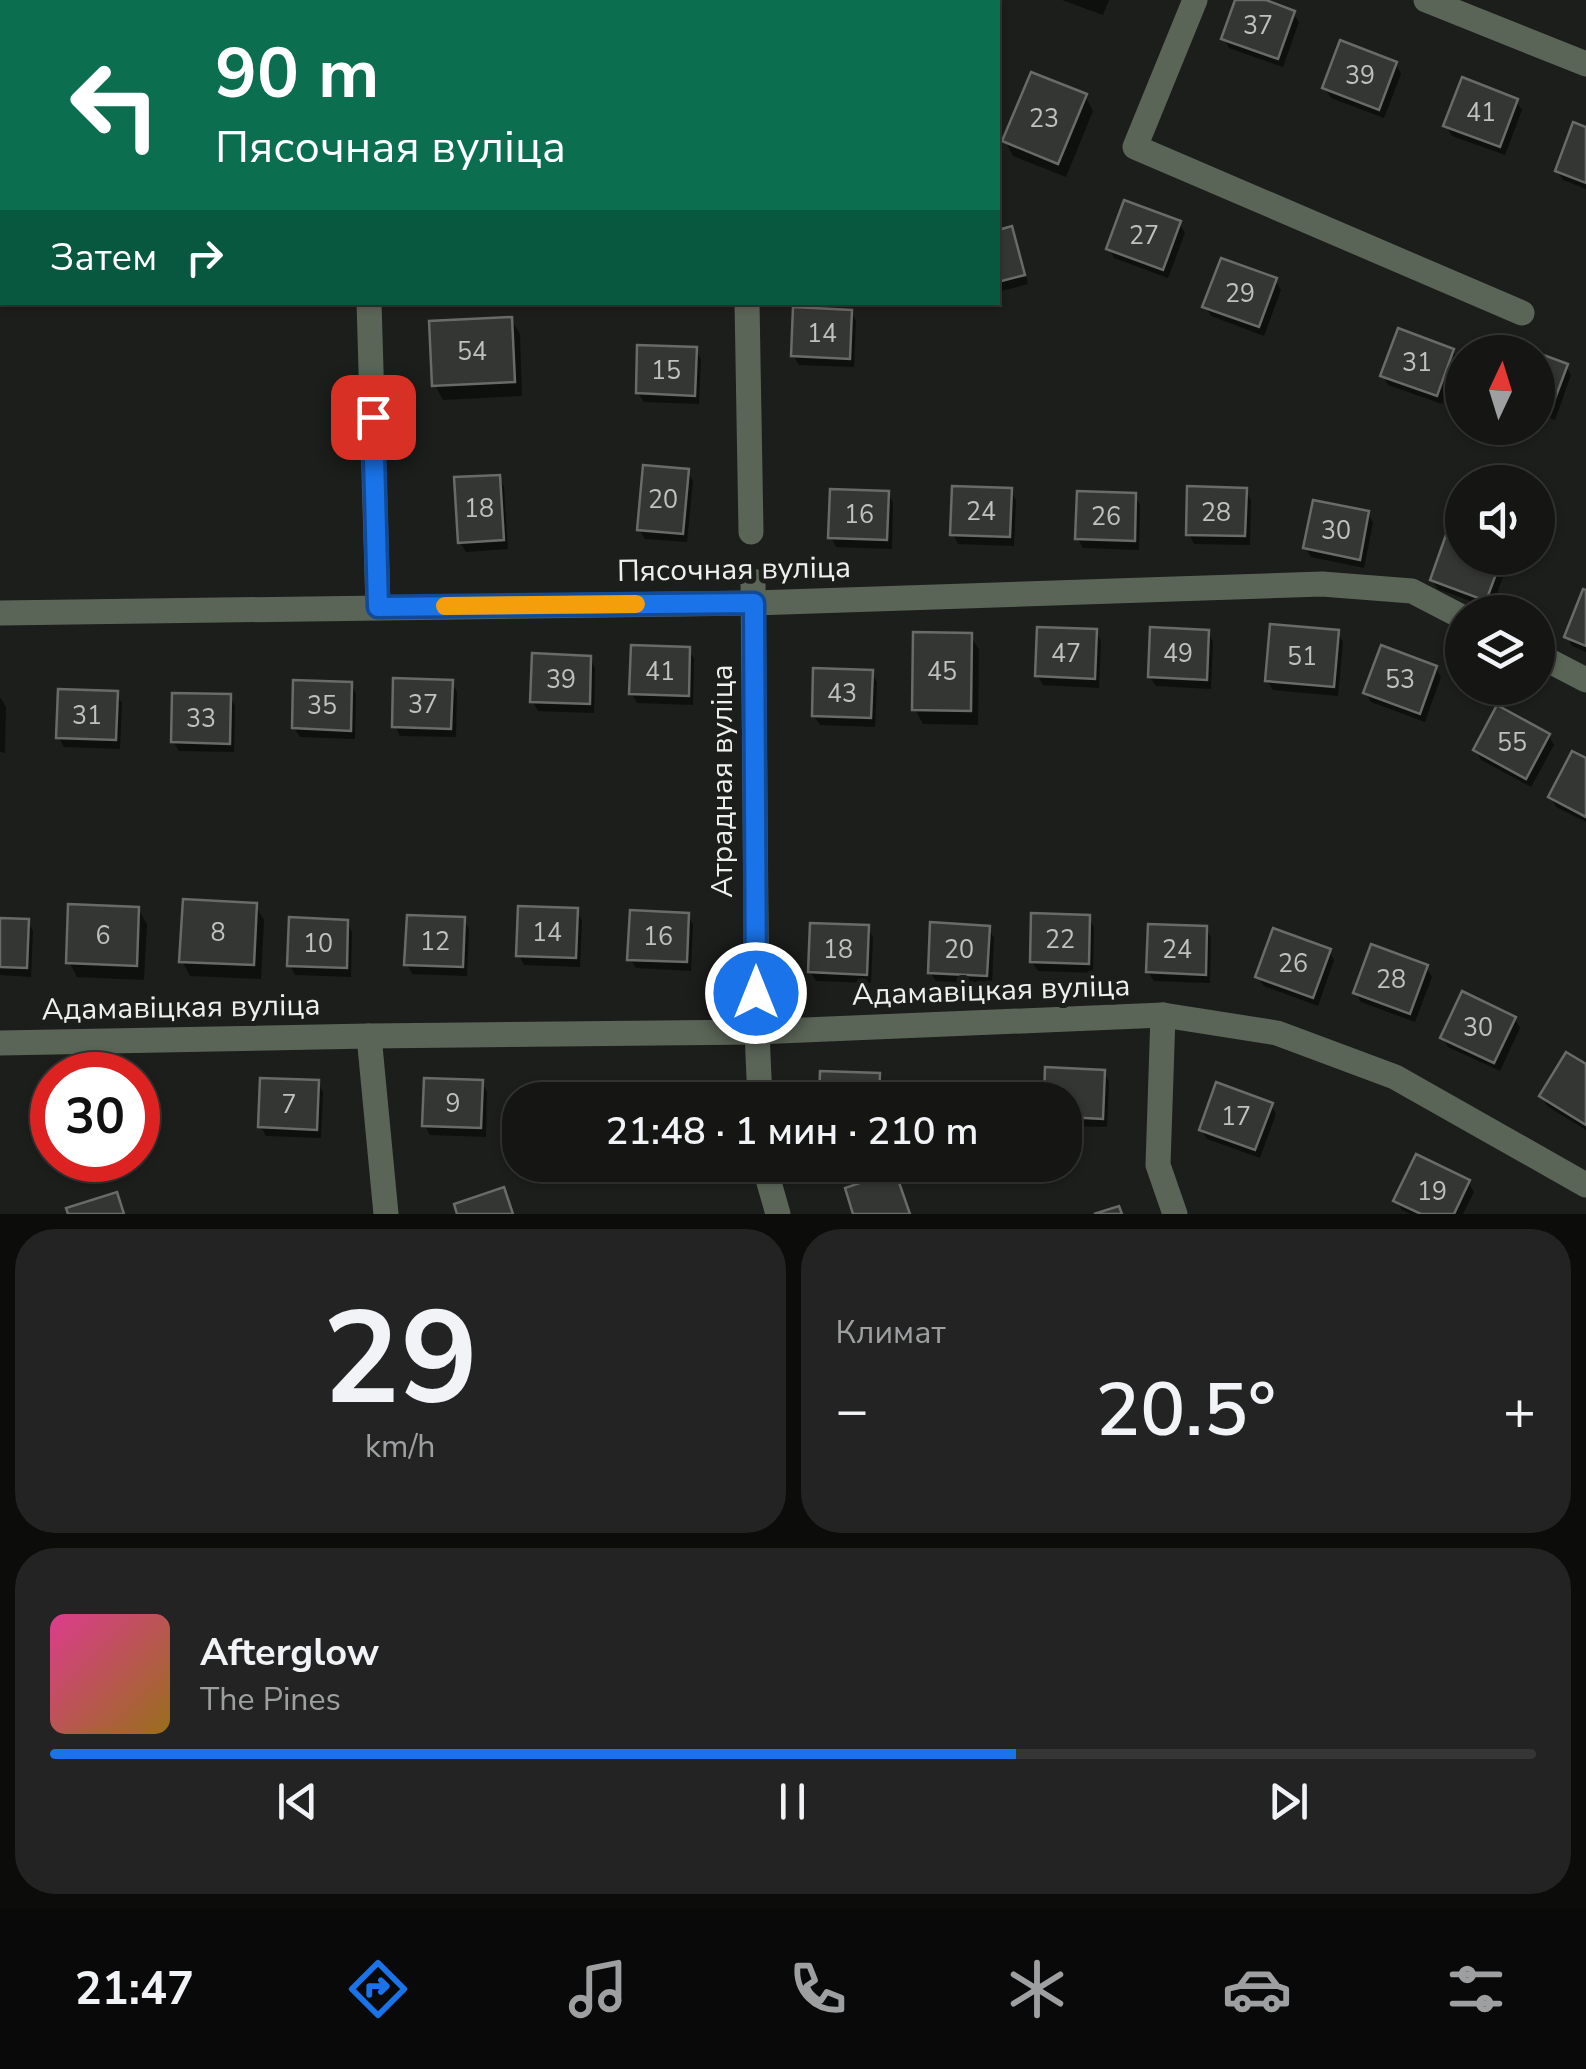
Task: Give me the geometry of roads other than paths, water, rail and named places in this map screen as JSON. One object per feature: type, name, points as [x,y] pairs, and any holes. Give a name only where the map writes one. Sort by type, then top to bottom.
[{"type":"street","points":[[1195,0],[1135,147],[1522,313]]},
{"type":"street","points":[[1426,0],[1586,64]]},
{"type":"street","points":[[369,305],[378,607]]},
{"type":"street","points":[[747,305],[751,532]]},
{"type":"street","name":"Пясочная вуліца","points":[[0,613],[378,607],[754,592],[1322,584],[1412,591],[1445,608]]},
{"type":"street","name":"Атрадная вуліца","points":[[754,592],[759,1082]]},
{"type":"street","points":[[1555,664],[1586,680]]},
{"type":"street","points":[[1162,1015],[1158,1165],[1176,1214]]},
{"type":"street","name":"Адамавіцкая вуліца","points":[[0,1043],[757,1032],[1162,1015],[1277,1033],[1395,1077],[1586,1185]]},
{"type":"street","points":[[369,1036],[386,1214]]},
{"type":"street","points":[[769,1182],[778,1214]]}]
